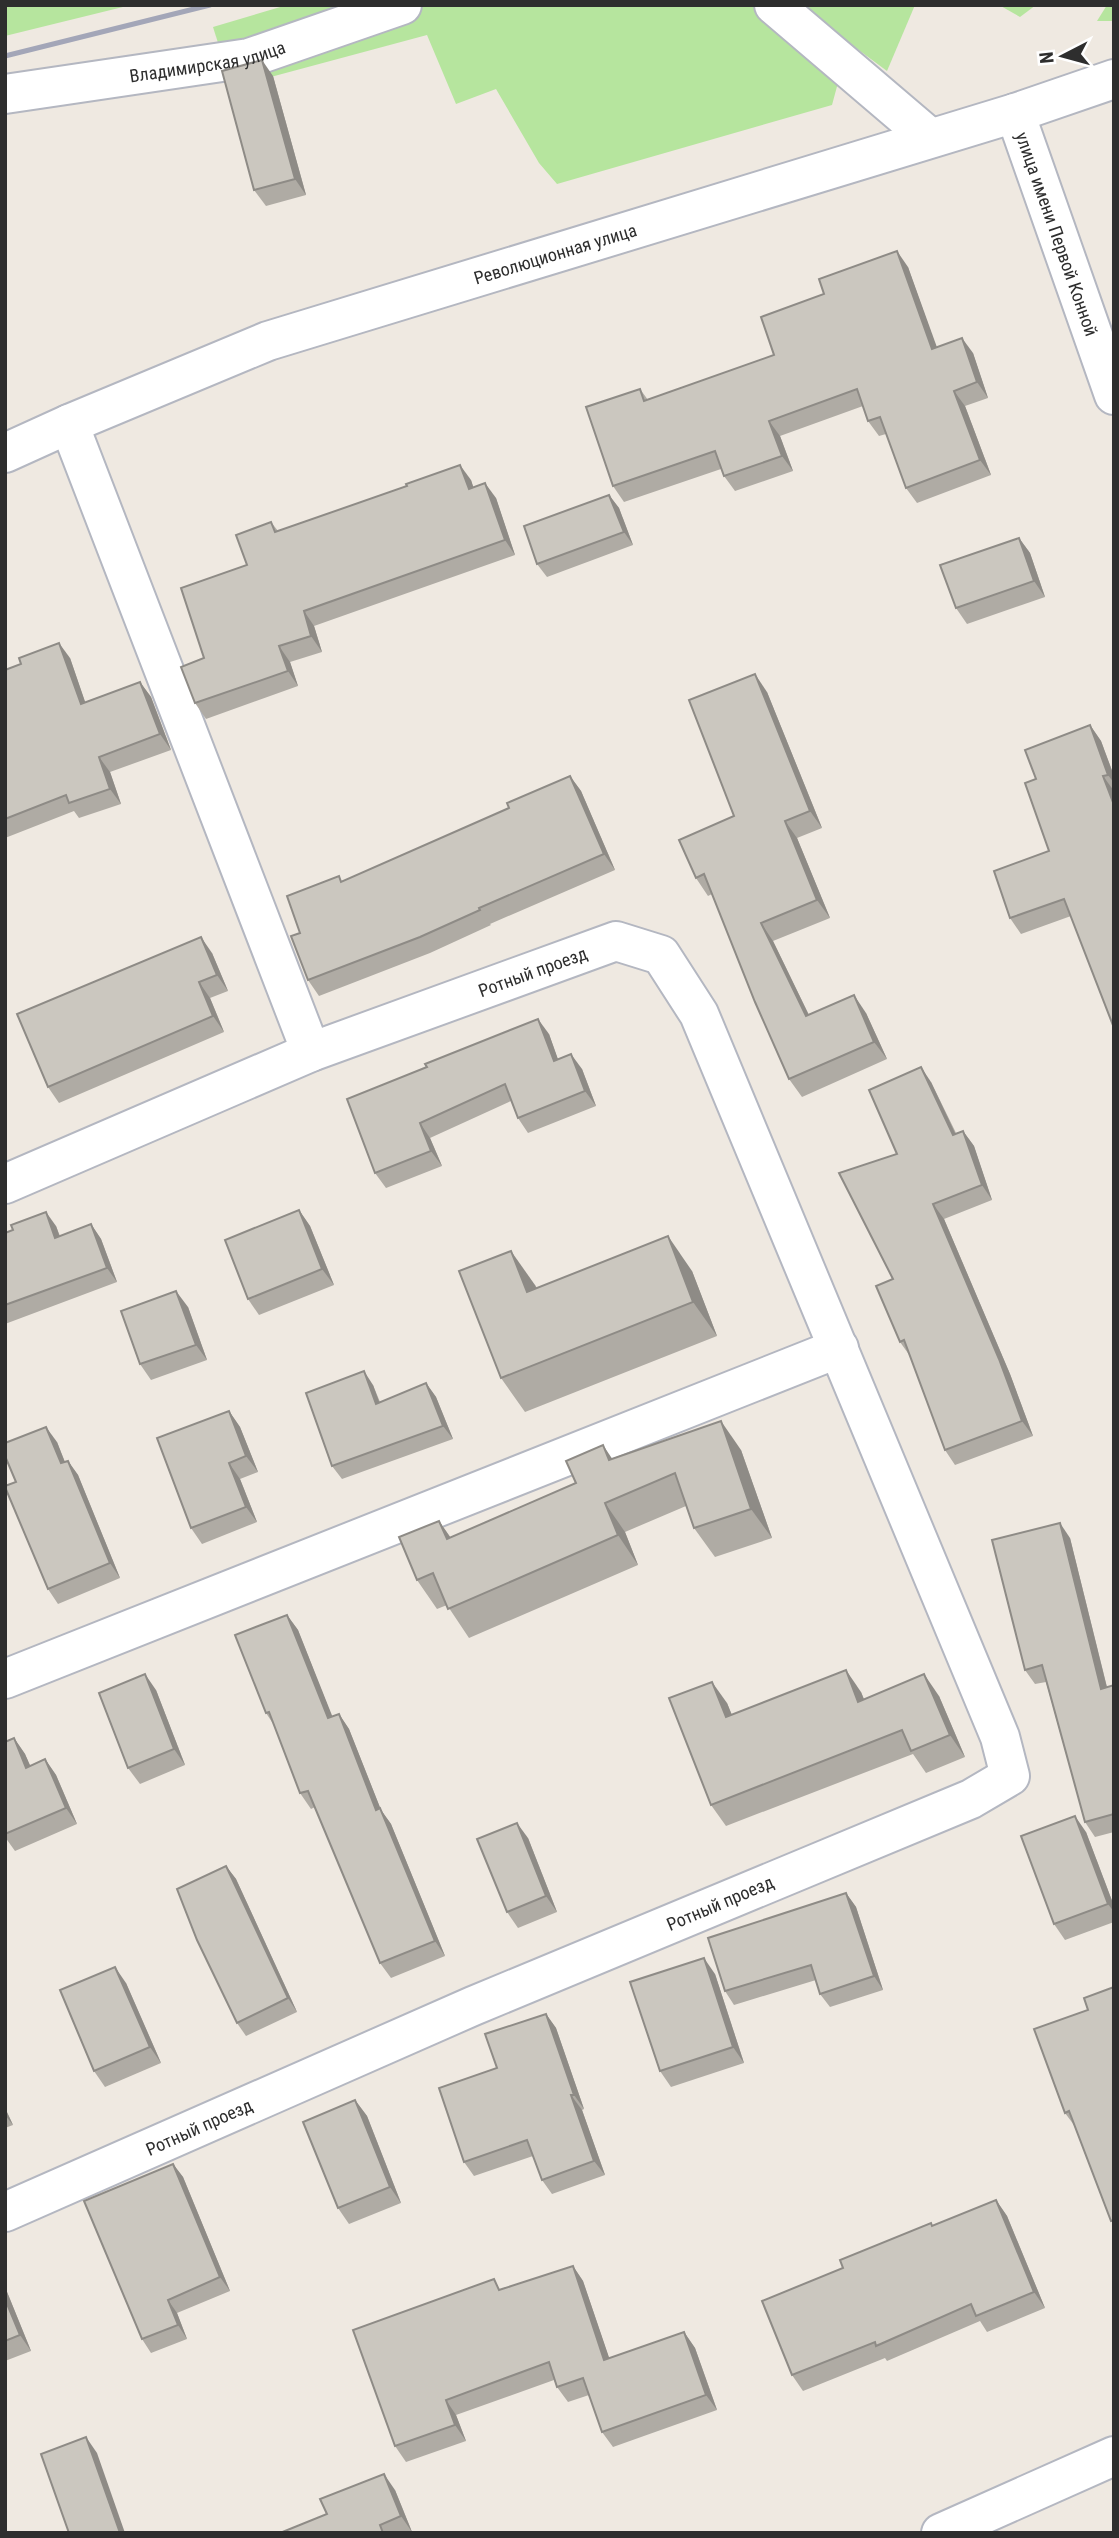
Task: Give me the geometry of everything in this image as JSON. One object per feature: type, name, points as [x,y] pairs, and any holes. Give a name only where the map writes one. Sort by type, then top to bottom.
[{"type":"street","name":"Владимирская улица","points":[[5,94],[249,58],[402,5]]},
{"type":"street","points":[[774,5],[930,138]]},
{"type":"street","name":"Революционная улица","points":[[5,453],[268,341],[1015,113],[1114,79]]},
{"type":"street","name":"улица имени Первой Конной","points":[[1015,113],[1114,395]]},
{"type":"street","points":[[69,424],[311,1052]]},
{"type":"street","name":"Ротный проезд","points":[[5,1184],[311,1052],[616,941],[661,955],[699,1014],[1000,1737],[1010,1776],[971,1799],[472,2006],[5,2212]]},
{"type":"street","points":[[5,1679],[839,1348]]},
{"type":"street","points":[[941,2533],[1114,2456]]},
{"type":"green space","points":[[5,5],[131,5],[5,36]]},
{"type":"green space","points":[[287,5],[356,5],[219,46],[213,27]]},
{"type":"green space","points":[[428,5],[756,5],[839,79],[832,105],[557,184],[539,163],[496,89],[456,104],[427,35],[234,87],[385,17]]},
{"type":"green space","points":[[798,5],[915,5],[887,71]]},
{"type":"green space","points":[[999,5],[1036,5],[1020,17]]},
{"type":"green space","points":[[1107,5],[1114,5],[1114,21],[1097,21]]},
{"type":"building","points":[[262,60],[295,179],[254,190],[222,71]]},
{"type":"building","points":[[897,251],[932,349],[962,338],[977,382],[954,391],[980,460],[906,488],[880,417],[868,421],[857,389],[769,421],[782,456],[724,476],[715,451],[613,486],[586,407],[640,389],[644,401],[774,355],[761,317],[824,294],[819,279]]},
{"type":"building","points":[[460,465],[469,489],[485,483],[505,540],[304,611],[311,636],[279,646],[288,671],[195,703],[181,667],[204,658],[181,588],[247,565],[236,535],[271,522],[275,532]]},
{"type":"building","points":[[609,495],[624,532],[537,564],[524,526]]},
{"type":"building","points":[[1019,538],[1034,581],[956,608],[940,565]]},
{"type":"building","points":[[59,643],[81,704],[140,682],[160,734],[99,757],[110,789],[69,803],[66,795],[5,819],[5,670],[21,664],[19,658]]},
{"type":"building","points":[[755,674],[810,811],[785,821],[817,900],[761,923],[806,1016],[854,995],[874,1042],[789,1079],[704,874],[696,878],[679,840],[734,816],[689,700]]},
{"type":"building","points":[[1090,725],[1108,775],[1103,776],[1114,805],[1114,1028],[1064,899],[1010,918],[994,871],[1049,851],[1025,783],[1036,779],[1025,750]]},
{"type":"building","points":[[570,776],[604,854],[479,908],[480,910],[420,937],[308,980],[291,936],[300,933],[287,896],[339,876],[341,882],[509,808],[507,803]]},
{"type":"building","points":[[201,937],[217,975],[199,982],[213,1016],[48,1087],[17,1014]]},
{"type":"building","points":[[538,1019],[554,1061],[571,1054],[585,1091],[518,1118],[505,1084],[420,1123],[431,1151],[375,1173],[347,1099],[427,1067],[425,1064]]},
{"type":"building","points":[[921,1067],[953,1135],[963,1131],[982,1185],[933,1204],[999,1359],[1022,1421],[945,1450],[904,1340],[900,1342],[876,1286],[893,1279],[839,1173],[897,1154],[869,1090]]},
{"type":"building","points":[[299,1210],[322,1269],[248,1299],[225,1240]]},
{"type":"building","points":[[46,1212],[55,1238],[91,1224],[107,1268],[5,1305],[5,1233],[13,1230],[11,1225]]},
{"type":"building","points":[[668,1236],[693,1302],[501,1378],[459,1271],[511,1251],[527,1292]]},
{"type":"building","points":[[176,1291],[196,1345],[140,1364],[121,1311]]},
{"type":"building","points":[[364,1371],[376,1404],[426,1383],[443,1426],[332,1466],[306,1393]]},
{"type":"building","points":[[229,1411],[246,1456],[229,1463],[246,1507],[191,1528],[157,1438]]},
{"type":"building","points":[[721,1421],[751,1509],[694,1528],[675,1473],[605,1503],[618,1535],[448,1609],[433,1573],[417,1580],[399,1537],[439,1521],[447,1539],[576,1483],[566,1461],[603,1445],[609,1460]]},
{"type":"building","points":[[46,1427],[61,1463],[68,1461],[110,1563],[48,1589],[5,1487],[16,1482],[5,1456],[5,1443]]},
{"type":"building","points":[[1060,1523],[1101,1689],[1114,1685],[1114,1814],[1085,1822],[1042,1665],[1025,1670],[992,1540]]},
{"type":"building","points":[[287,1615],[328,1718],[339,1714],[376,1810],[380,1808],[435,1941],[380,1963],[308,1791],[300,1793],[269,1712],[266,1713],[235,1635]]},
{"type":"building","points":[[846,1670],[858,1702],[924,1674],[950,1735],[911,1751],[902,1730],[711,1805],[669,1698],[712,1682],[726,1717]]},
{"type":"building","points":[[145,1674],[174,1749],[128,1768],[99,1693]]},
{"type":"building","points":[[14,1738],[26,1768],[45,1759],[66,1808],[5,1834],[5,1742]]},
{"type":"building","points":[[1075,1816],[1108,1904],[1054,1924],[1021,1836]]},
{"type":"building","points":[[517,1823],[546,1896],[507,1912],[477,1839]]},
{"type":"building","points":[[226,1866],[288,1998],[237,2023],[197,1940],[177,1889]]},
{"type":"building","points":[[846,1893],[874,1976],[820,1994],[811,1965],[725,1991],[708,1938]]},
{"type":"building","points":[[704,1958],[733,2047],[660,2071],[630,1982]]},
{"type":"building","points":[[115,1967],[150,2047],[94,2071],[60,1990]]},
{"type":"building","points":[[1114,1987],[1114,2220],[1111,2221],[1069,2111],[1065,2113],[1034,2029],[1088,2010],[1084,1998]]},
{"type":"building","points":[[546,2014],[594,2161],[542,2180],[527,2140],[464,2162],[439,2088],[497,2068],[485,2034]]},
{"type":"building","points":[[355,2100],[390,2187],[338,2208],[303,2122]]},
{"type":"building","points":[[173,2164],[220,2277],[168,2300],[178,2325],[142,2339],[84,2201]]},
{"type":"building","points":[[996,2200],[1034,2292],[976,2316],[971,2304],[876,2346],[875,2342],[792,2375],[762,2301],[843,2268],[840,2260]]},
{"type":"building","points":[[573,2266],[604,2360],[684,2332],[706,2395],[602,2432],[583,2378],[557,2387],[549,2362],[446,2400],[455,2425],[395,2446],[353,2330],[494,2279],[499,2290]]},
{"type":"building","points":[[5,2299],[20,2335],[5,2341]]},
{"type":"building","points":[[86,2437],[120,2533],[69,2533],[41,2454]]},
{"type":"building","points":[[384,2474],[401,2516],[380,2525],[383,2533],[280,2533],[327,2514],[320,2499]]},
{"type":"railway","points":[[5,56],[210,5]]}]
